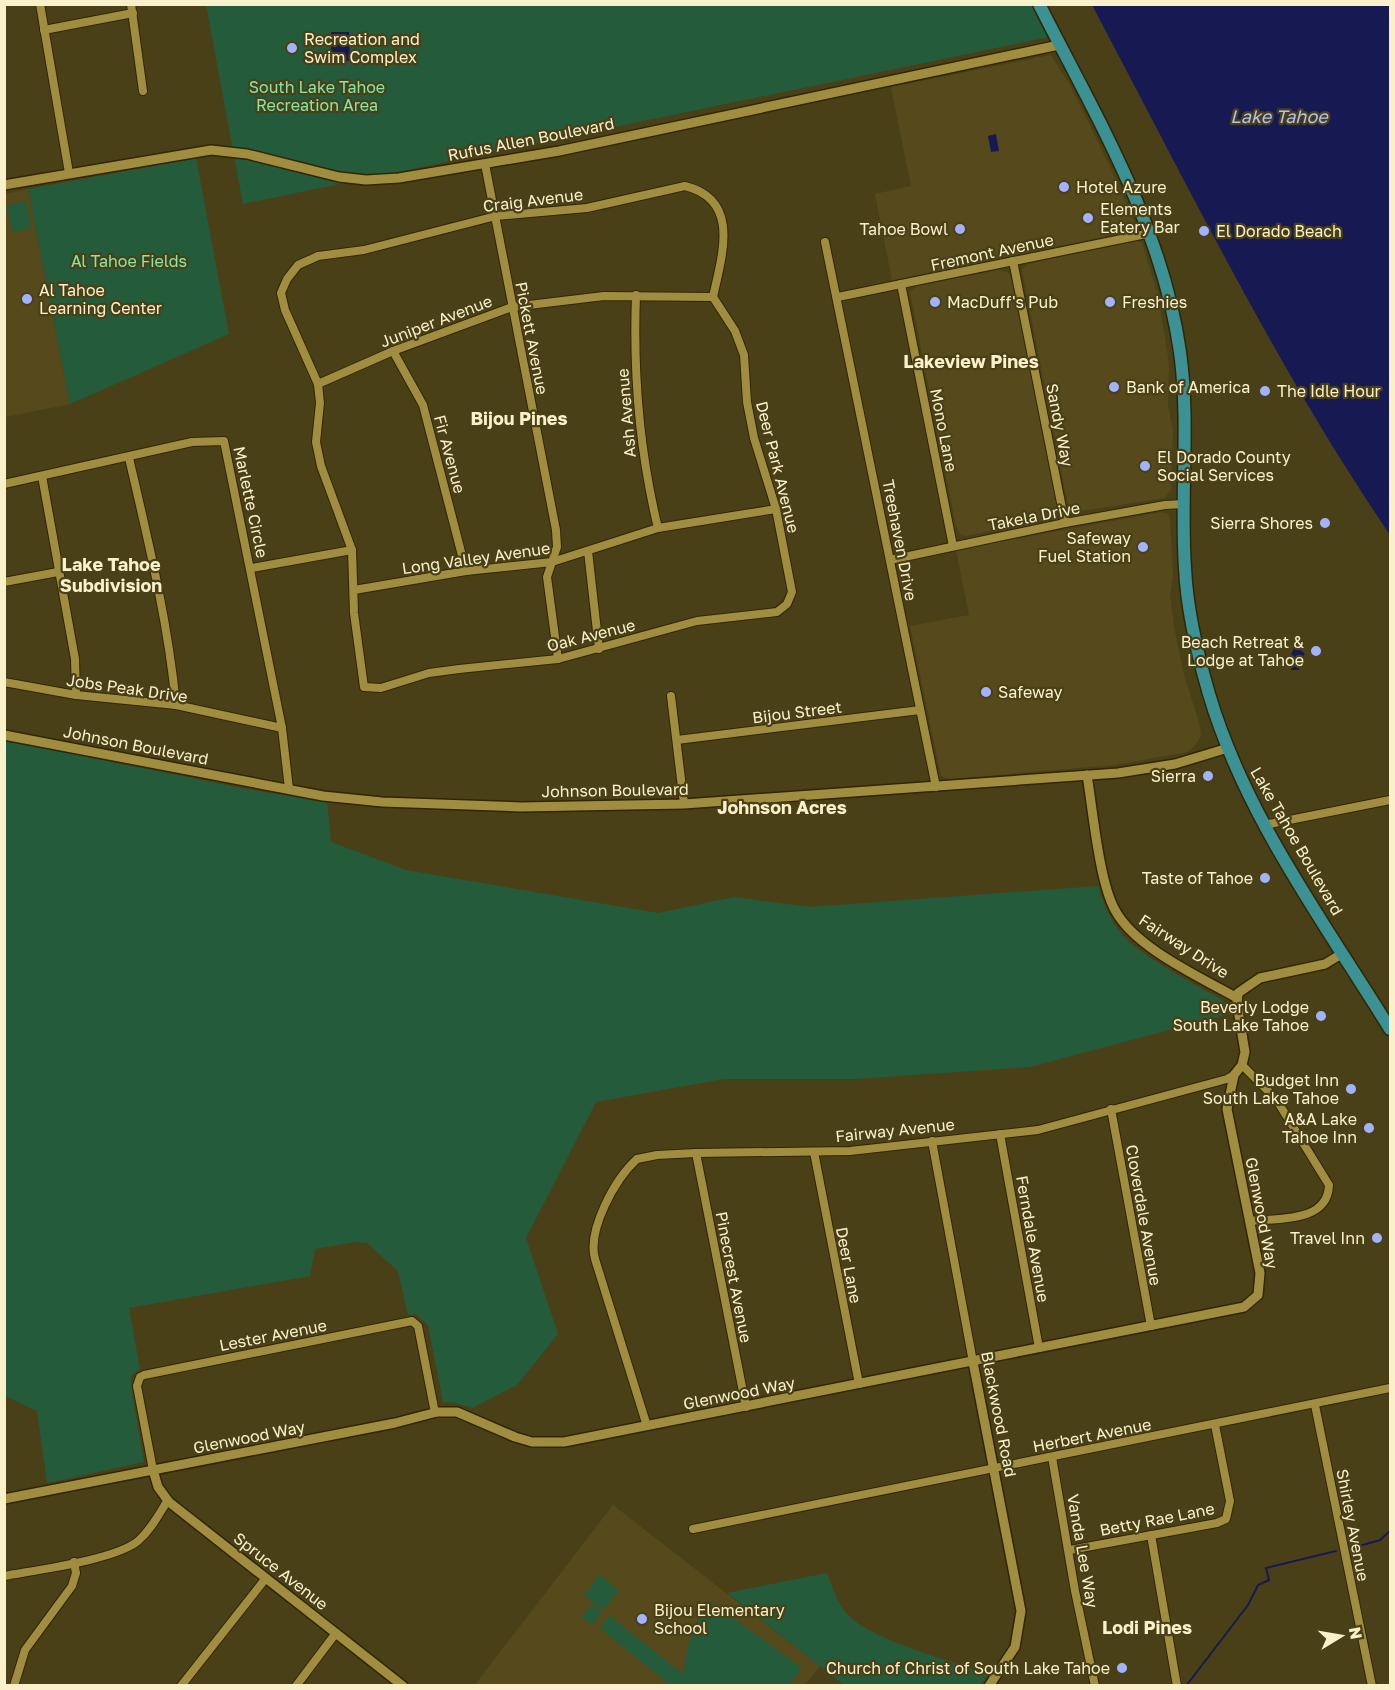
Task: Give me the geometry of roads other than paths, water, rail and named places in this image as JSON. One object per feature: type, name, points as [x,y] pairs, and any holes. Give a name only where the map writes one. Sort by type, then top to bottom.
[{"type":"highway","name":"Lake Tahoe Boulevard","points":[[1039,4],[1117,156],[1151,233],[1169,292],[1180,355],[1185,413],[1185,571],[1193,628],[1209,694],[1228,748],[1264,825],[1390,1029]]},
{"type":"street","points":[[40,4],[69,173]]},
{"type":"street","points":[[45,30],[132,9],[143,91]]},
{"type":"street","name":"Rufus Allen Boulevard","points":[[4,185],[211,150],[234,152],[339,177],[366,180],[399,178],[559,151],[1059,45]]},
{"type":"street","name":"Pickett Avenue","points":[[485,164],[556,530],[557,547],[547,577],[558,659]]},
{"type":"street","name":"Craig Avenue","points":[[318,384],[285,310],[281,293],[287,279],[298,265],[318,256],[364,250],[496,216],[587,208],[685,186],[702,190],[715,202],[722,216],[724,234],[713,297]]},
{"type":"street","name":"Fremont Avenue","points":[[838,297],[1151,233]]},
{"type":"street","name":"Treehaven Drive","points":[[825,242],[936,787]]},
{"type":"street","name":"Sandy Way","points":[[1014,261],[1065,523]]},
{"type":"street","name":"Mono Lane","points":[[901,284],[953,546]]},
{"type":"street","name":"Ash Avenue","points":[[636,295],[636,406],[641,451],[658,528]]},
{"type":"street","name":"Juniper Avenue","points":[[318,384],[393,351],[512,307],[604,296],[713,297]]},
{"type":"street","name":"Deer Park Avenue","points":[[713,297],[735,331],[744,355],[747,402],[754,438],[776,509],[792,592],[787,604]]},
{"type":"street","name":"Fir Avenue","points":[[393,351],[423,405],[466,571]]},
{"type":"street","points":[[318,384],[320,404],[316,441],[321,466],[352,550],[354,590]]},
{"type":"street","name":"Marlette Circle","points":[[4,484],[129,458],[192,442],[224,441],[252,568],[282,728],[289,789]]},
{"type":"street","points":[[129,458],[161,595],[171,654],[176,705]]},
{"type":"street","points":[[42,476],[78,678],[76,695]]},
{"type":"street","name":"Takela Drive","points":[[890,560],[1065,523],[1165,505],[1184,504]]},
{"type":"street","name":"Long Valley Avenue","points":[[354,590],[466,571],[552,562],[658,528],[776,509]]},
{"type":"street","points":[[252,568],[352,550]]},
{"type":"street","points":[[588,551],[599,649]]},
{"type":"street","points":[[4,582],[58,572]]},
{"type":"street","name":"Oak Avenue","points":[[354,590],[354,613],[364,687],[381,688],[429,673],[558,659],[697,621],[777,612],[787,604]]},
{"type":"street","name":"Jobs Peak Drive","points":[[4,682],[76,695],[176,705],[282,728]]},
{"type":"street","points":[[671,696],[684,804]]},
{"type":"street","name":"Bijou Street","points":[[677,740],[920,710]]},
{"type":"street","name":"Johnson Boulevard","points":[[4,735],[289,789],[382,802],[522,807],[684,804],[1088,775],[1160,767],[1228,748]]},
{"type":"street","name":"Fairway Drive","points":[[1088,775],[1108,892],[1120,919],[1143,941],[1237,998]]},
{"type":"street","points":[[1264,825],[1390,800]]},
{"type":"street","points":[[1234,1075],[1242,1065],[1245,1052],[1237,998],[1241,989],[1251,982],[1325,964],[1343,953]]},
{"type":"street","points":[[1242,1065],[1276,1099],[1329,1185],[1329,1196],[1322,1207],[1303,1215],[1250,1221]]},
{"type":"street","name":"Fairway Avenue","points":[[647,1426],[595,1259],[592,1242],[600,1216],[637,1159],[650,1155],[696,1153],[814,1152],[932,1142],[1053,1127],[1111,1109],[1227,1079],[1234,1075]]},
{"type":"street","name":"Glenwood Way","points":[[4,1499],[435,1413],[457,1412],[515,1437],[547,1443],[564,1442],[1231,1310],[1252,1302],[1258,1295],[1260,1273],[1227,1109],[1234,1075]]},
{"type":"street","name":"Cloverdale Avenue","points":[[1111,1109],[1151,1326]]},
{"type":"street","name":"Ferndale Avenue","points":[[1000,1134],[1039,1348]]},
{"type":"street","name":"Blackwood Road","points":[[932,1142],[1021,1611],[1015,1647],[989,1686]]},
{"type":"street","name":"Deer Lane","points":[[814,1152],[859,1384]]},
{"type":"street","name":"Pinecrest Avenue","points":[[696,1153],[746,1407]]},
{"type":"street","name":"Lester Avenue","points":[[153,1470],[138,1380],[144,1375],[416,1322],[435,1413]]},
{"type":"street","name":"Herbert Avenue","points":[[693,1529],[1390,1388]]},
{"type":"street","name":"Shirley Avenue","points":[[1315,1405],[1371,1686]]},
{"type":"street","name":"Betty Rae Lane","points":[[1070,1550],[1217,1523],[1226,1519],[1230,1501],[1215,1425]]},
{"type":"street","name":"Vanda Lee Way","points":[[1053,1457],[1075,1591],[1095,1686]]},
{"type":"street","name":"Spruce Avenue","points":[[153,1470],[158,1487],[168,1500],[403,1686]]},
{"type":"street","points":[[4,1576],[116,1552],[138,1541],[168,1500]]},
{"type":"street","points":[[1151,1535],[1177,1686]]},
{"type":"street","points":[[14,1686],[25,1650],[75,1580],[74,1562]]},
{"type":"street","points":[[181,1686],[266,1578]]},
{"type":"street","points":[[296,1686],[336,1633]]},
{"type":"water","name":"Lake Tahoe","points":[[1092,5],[1390,5],[1390,535],[1348,471],[1271,341]]},
{"type":"water","points":[[331,32],[349,32],[350,61],[331,61]]},
{"type":"water","points":[[996,134],[999,151],[991,152],[988,136]]},
{"type":"water","points":[[1294,648],[1298,648],[1305,654],[1299,660],[1299,670],[1291,670],[1290,657]]},
{"type":"waterway","points":[[1352,1548],[1380,1540],[1390,1531]]},
{"type":"waterway","points":[[1186,1686],[1248,1605],[1258,1585],[1269,1580],[1266,1568],[1336,1551]]},
{"type":"place","name":"Recreation and Swim Complex","points":[[292,48]]},
{"type":"place","name":"Hotel Azure","points":[[1064,187]]},
{"type":"place","name":"Elements Eatery Bar","points":[[1088,218]]},
{"type":"place","name":"Tahoe Bowl","points":[[960,229]]},
{"type":"place","name":"El Dorado Beach","points":[[1204,231]]},
{"type":"place","name":"Al Tahoe Learning Center","points":[[27,299]]},
{"type":"place","name":"MacDuff's Pub","points":[[935,302]]},
{"type":"place","name":"Freshies","points":[[1110,302]]},
{"type":"place","name":"Bank of America","points":[[1114,387]]},
{"type":"place","name":"The Idle Hour","points":[[1265,391]]},
{"type":"place","name":"El Dorado County Social Services","points":[[1145,466]]},
{"type":"place","name":"Sierra Shores","points":[[1325,523]]},
{"type":"place","name":"Safeway Fuel Station","points":[[1143,547]]},
{"type":"place","name":"Beach Retreat & Lodge at Tahoe","points":[[1316,651]]},
{"type":"place","name":"Safeway","points":[[986,692]]},
{"type":"place","name":"Sierra","points":[[1208,776]]},
{"type":"place","name":"Taste of Tahoe","points":[[1265,878]]},
{"type":"place","name":"Beverly Lodge South Lake Tahoe","points":[[1321,1016]]},
{"type":"place","name":"Budget Inn South Lake Tahoe","points":[[1351,1089]]},
{"type":"place","name":"A&A Lake Tahoe Inn","points":[[1369,1128]]},
{"type":"place","name":"Travel Inn","points":[[1377,1238]]},
{"type":"place","name":"Bijou Elementary School","points":[[642,1619]]},
{"type":"place","name":"Church of Christ of South Lake Tahoe","points":[[1122,1668]]},
{"type":"district","name":"Lakeview Pines","points":[[971,361]]},
{"type":"district","name":"Bijou Pines","points":[[519,418]]},
{"type":"district","name":"Lake Tahoe Subdivision","points":[[111,574]]},
{"type":"district","name":"Johnson Acres","points":[[782,807]]},
{"type":"district","name":"Lodi Pines","points":[[1147,1627]]},
{"type":"park label","name":"South Lake Tahoe Recreation Area","points":[[317,96]]},
{"type":"park label","name":"Al Tahoe Fields","points":[[129,261]]}]
